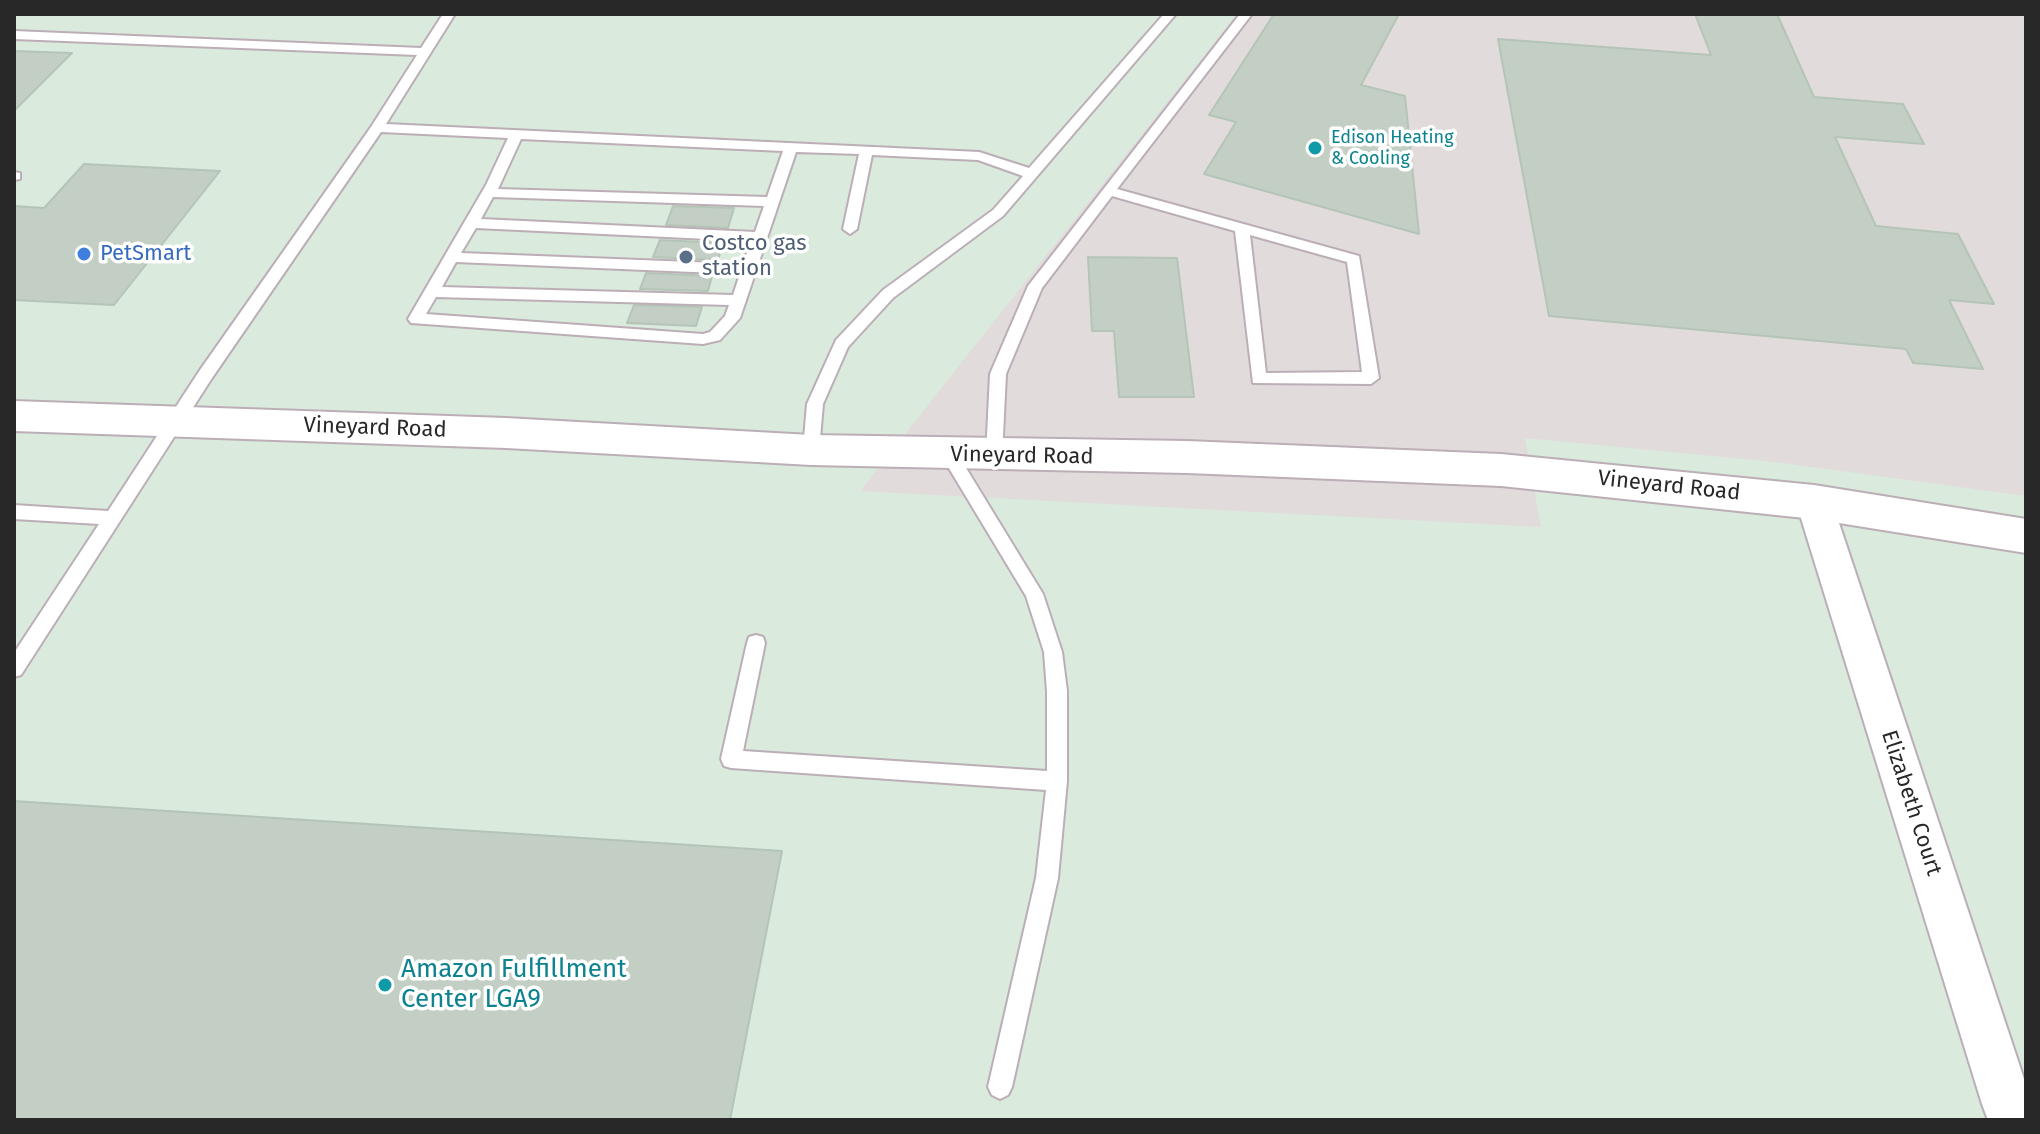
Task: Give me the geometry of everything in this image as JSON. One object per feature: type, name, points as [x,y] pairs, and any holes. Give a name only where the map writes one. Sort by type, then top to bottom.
[{"type":"street","name":"Vineyard Road","points":[[14,416],[506,433],[811,450],[994,456],[1187,457],[1501,470],[1814,502],[2026,536]]},
{"type":"street","name":"Elizabeth Court","points":[[1814,502],[2007,1104]]},
{"type":"lane","points":[[14,669],[176,420],[377,128],[449,14]]},
{"type":"lane","points":[[811,450],[815,404],[841,344],[888,294],[998,213],[1170,14]]},
{"type":"lane","points":[[994,456],[998,374],[1035,286],[1246,14]]},
{"type":"lane","points":[[14,35],[425,52]]},
{"type":"lane","points":[[377,128],[979,156],[1032,174]]},
{"type":"lane","points":[[516,136],[488,193],[416,319],[703,339],[724,330],[738,300],[791,148]]},
{"type":"lane","points":[[850,229],[866,151]]},
{"type":"lane","points":[[1108,191],[1242,228],[1354,259],[1371,378],[1259,379],[1242,228]]},
{"type":"lane","points":[[488,193],[772,202]]},
{"type":"lane","points":[[471,223],[760,237]]},
{"type":"lane","points":[[451,257],[749,269]]},
{"type":"lane","points":[[431,292],[738,300]]},
{"type":"lane","points":[[949,455],[1019,566],[1046,622],[1057,691],[1057,781],[1047,878],[1000,1087]]},
{"type":"lane","points":[[14,512],[114,518]]},
{"type":"lane","points":[[756,643],[731,759],[1057,781]]},
{"type":"shaded area","points":[[1237,14],[2026,14],[2026,496],[1775,462],[1525,438],[1541,527],[860,491]]},
{"type":"building","name":"Edison Heating & Cooling","points":[[1274,14],[1399,14],[1361,85],[1405,96],[1419,234],[1204,174],[1236,122],[1209,115]]},
{"type":"building","points":[[1695,14],[1777,14],[1814,97],[1903,104],[1924,144],[1835,137],[1876,226],[1958,234],[1994,304],[1949,300],[1983,369],[1913,363],[1906,349],[1549,316],[1498,39],[1711,55]]},
{"type":"building","points":[[14,51],[72,53],[14,111]]},
{"type":"building","name":"PetSmart","points":[[84,164],[220,171],[114,305],[14,300],[14,206],[44,208]]},
{"type":"building","points":[[673,206],[734,208],[728,228],[666,225]]},
{"type":"building","points":[[660,240],[723,243],[718,260],[653,257]]},
{"type":"building","points":[[1088,257],[1177,258],[1194,397],[1119,397],[1114,331],[1092,331]]},
{"type":"building","points":[[646,273],[712,276],[708,291],[640,289]]},
{"type":"building","points":[[634,305],[702,307],[696,326],[627,323]]},
{"type":"building","name":"Amazon Fulfillment Center LGA9","points":[[14,801],[782,851],[730,1120],[14,1120]]},
{"type":"place","name":"Edison Heating & Cooling","points":[[1315,148]]},
{"type":"place","name":"PetSmart","points":[[84,254]]},
{"type":"place","name":"Costco gas station","points":[[686,257]]},
{"type":"place","name":"Amazon Fulfillment Center LGA9","points":[[385,985]]}]
